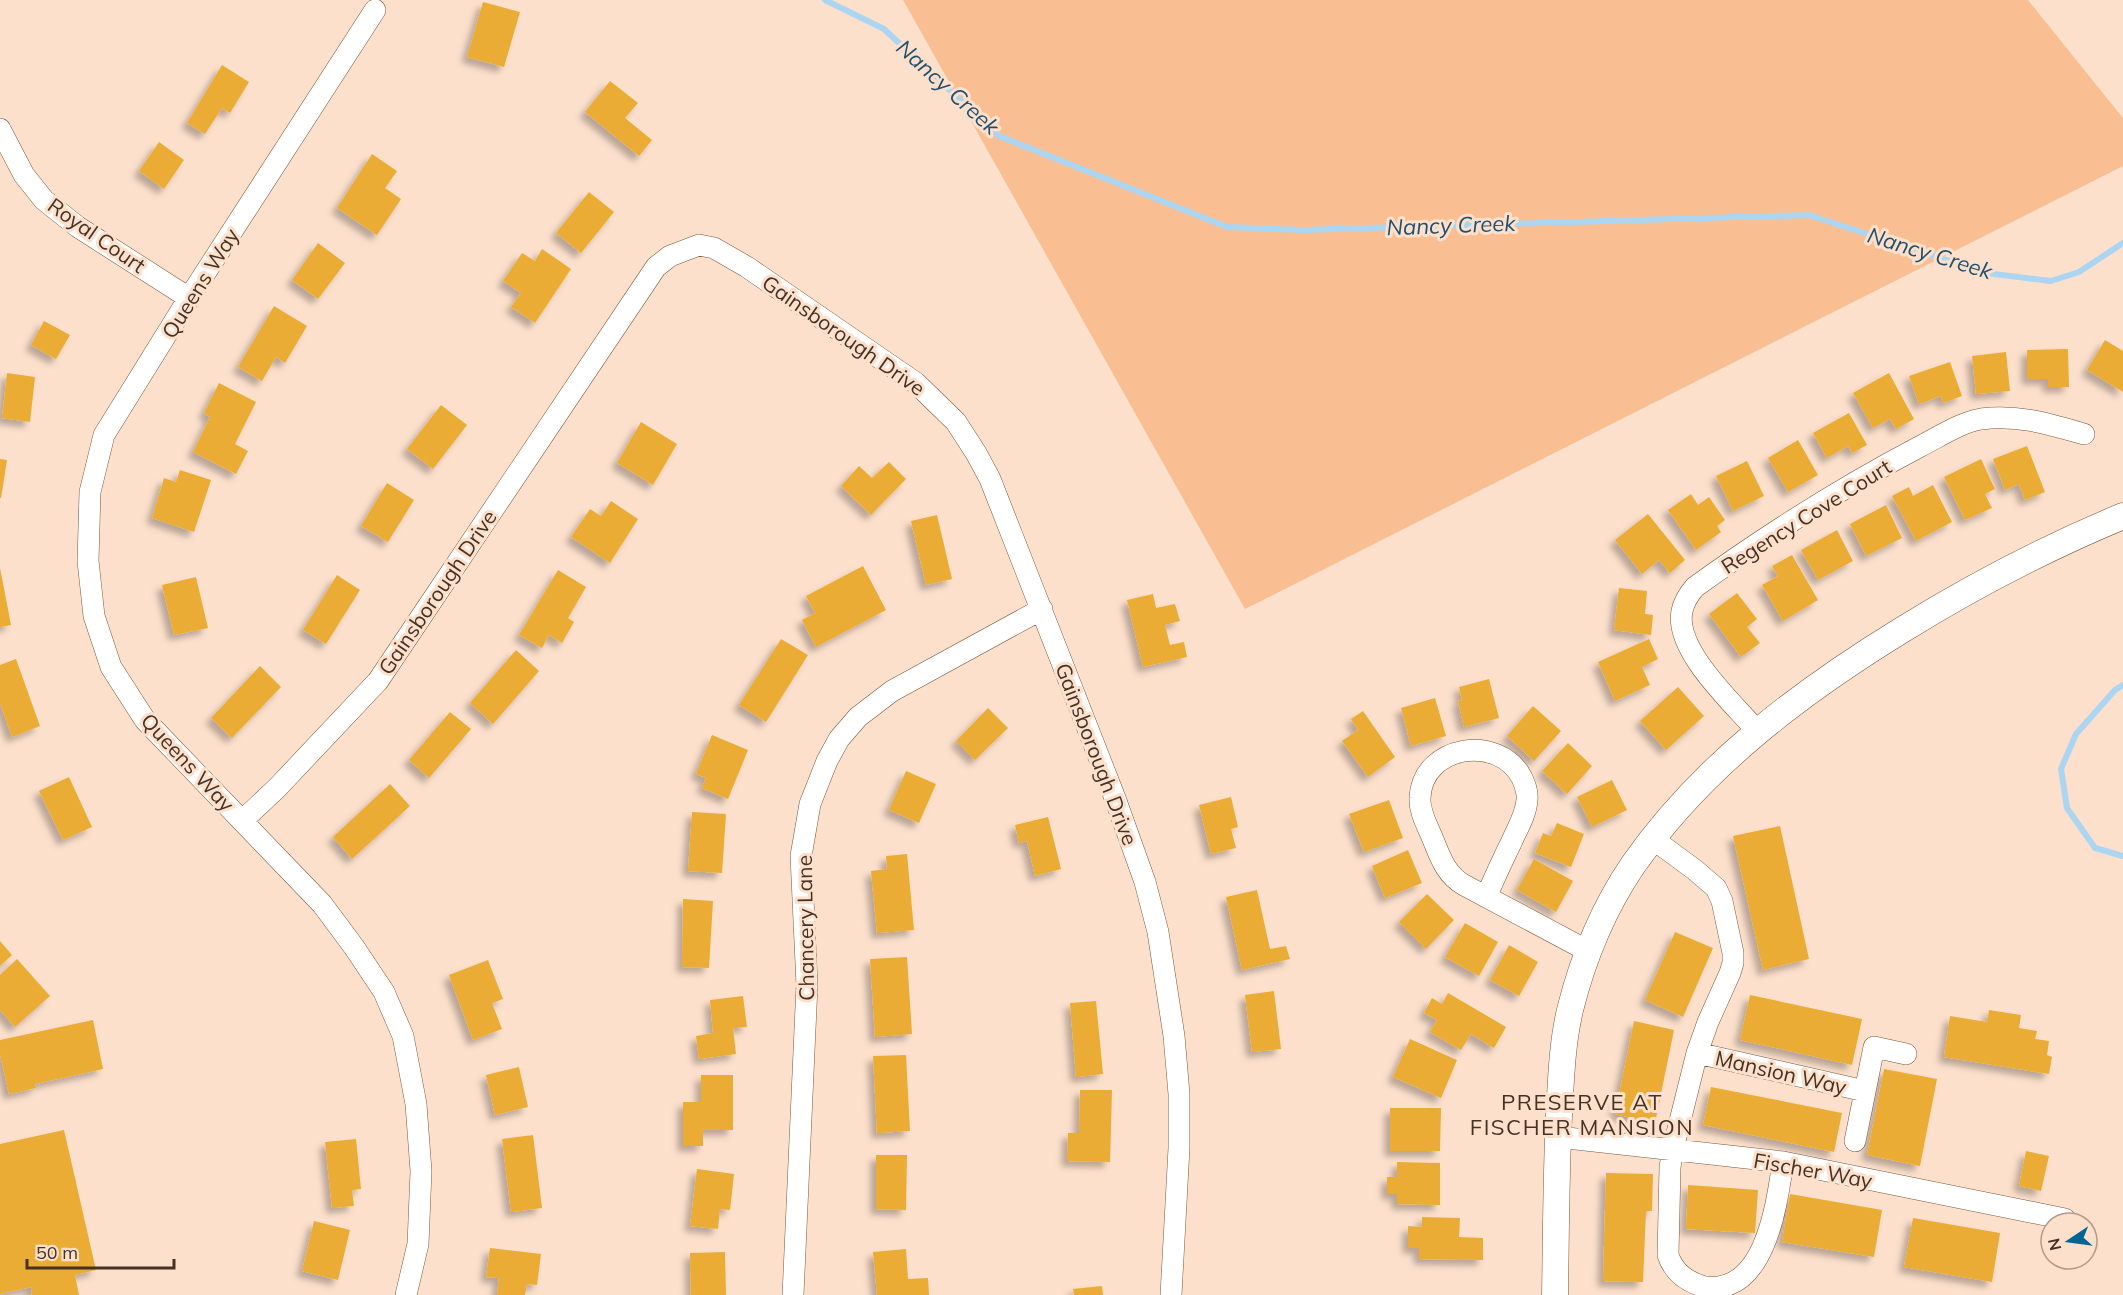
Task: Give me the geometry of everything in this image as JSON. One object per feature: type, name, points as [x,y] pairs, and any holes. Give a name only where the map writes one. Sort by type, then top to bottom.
[{"type":"street","name":"Queens Way","points":[[375,10],[189,298],[104,435],[90,492],[88,561],[94,616],[111,667],[145,720],[322,904],[384,992],[403,1036],[416,1104],[421,1171],[418,1244],[405,1295]]},
{"type":"street","name":"Royal Court","points":[[0,129],[24,175],[44,200],[78,226],[189,298]]},
{"type":"street","name":"Gainsborough Drive","points":[[243,820],[277,788],[378,681],[656,267],[670,256],[699,245],[714,248],[747,267],[916,382],[956,422],[990,479],[1115,798],[1145,882],[1158,932],[1171,1016],[1179,1094],[1179,1148],[1171,1295]]},
{"type":"street","name":"Regency Cove Court","points":[[1757,731],[1705,672],[1690,650],[1685,638],[1682,611],[1687,597],[1695,587],[1827,498],[1961,426],[1993,418],[2026,418],[2084,434]]},
{"type":"street","points":[[1555,1295],[1558,1137],[1562,1065],[1569,1012],[1588,951],[1610,904],[1633,866],[1653,839],[1711,774],[1757,731],[1836,672],[1919,619],[2036,554],[2123,516]]},
{"type":"street","name":"Chancery Lane","points":[[793,1295],[807,985],[801,856],[810,804],[827,761],[839,739],[858,717],[892,691],[1042,609]]},
{"type":"street","points":[[1486,897],[1524,815],[1528,798],[1519,773],[1507,761],[1490,752],[1476,750],[1462,752],[1438,761],[1428,772],[1420,798],[1422,814],[1446,869],[1454,879],[1486,897],[1588,951]]},
{"type":"street","points":[[1653,839],[1716,888],[1722,901],[1733,953],[1730,973],[1697,1053],[1670,1167],[1668,1255],[1671,1264],[1684,1279],[1718,1289],[1732,1287],[1744,1280],[1757,1261],[1771,1224],[1783,1162]]},
{"type":"street","points":[[1855,1141],[1874,1047],[1906,1054]]},
{"type":"street","name":"Mansion Way","points":[[1697,1053],[1865,1091]]},
{"type":"street","name":"Fischer Way","points":[[1558,1137],[1783,1162],[2039,1214]]},
{"type":"shaded area","points":[[903,0],[2028,0],[2123,118],[2123,166],[1245,609]]},
{"type":"building","points":[[483,2],[520,12],[504,67],[467,57]]},
{"type":"building","points":[[222,65],[249,82],[230,113],[222,108],[205,134],[187,123]]},
{"type":"building","points":[[610,81],[638,103],[625,118],[652,140],[639,156],[585,112]]},
{"type":"building","points":[[159,142],[184,160],[164,189],[139,171]]},
{"type":"building","points":[[372,154],[397,171],[385,188],[401,199],[377,235],[337,208]]},
{"type":"building","points":[[589,192],[614,212],[581,253],[556,233]]},
{"type":"building","points":[[318,243],[345,263],[318,299],[292,280]]},
{"type":"building","points":[[542,249],[571,269],[535,323],[511,307],[521,293],[503,281],[522,253],[535,261]]},
{"type":"building","points":[[274,306],[307,326],[285,363],[276,357],[262,381],[238,367]]},
{"type":"building","points":[[44,321],[70,335],[56,359],[31,345]]},
{"type":"building","points":[[2105,340],[2123,351],[2123,392],[2087,370]]},
{"type":"building","points":[[2068,349],[2069,387],[2048,387],[2048,379],[2027,379],[2027,350]]},
{"type":"building","points":[[2006,352],[2010,391],[1976,394],[1972,356]]},
{"type":"building","points":[[1950,362],[1962,396],[1943,403],[1941,396],[1919,404],[1909,376]]},
{"type":"building","points":[[7,373],[35,377],[30,422],[2,418]]},
{"type":"building","points":[[1889,373],[1914,419],[1896,429],[1890,419],[1873,428],[1853,393]]},
{"type":"building","points":[[219,383],[256,402],[235,444],[248,451],[236,474],[193,452],[210,417],[204,413]]},
{"type":"building","points":[[441,405],[467,425],[433,469],[407,449]]},
{"type":"building","points":[[1849,413],[1867,445],[1852,453],[1848,446],[1827,458],[1813,433]]},
{"type":"building","points":[[641,422],[677,444],[653,485],[617,463]]},
{"type":"building","points":[[1798,440],[1818,475],[1788,492],[1768,458]]},
{"type":"building","points":[[2027,446],[2045,492],[2025,500],[2019,484],[2005,490],[1993,459]]},
{"type":"building","points":[[0,459],[7,460],[1,498],[0,498]]},
{"type":"building","points":[[1981,459],[1995,489],[1985,494],[1992,508],[1965,520],[1944,477]]},
{"type":"building","points":[[1747,461],[1764,496],[1733,511],[1716,476]]},
{"type":"building","points":[[889,462],[906,479],[871,515],[841,486],[859,466],[872,478]]},
{"type":"building","points":[[180,470],[211,480],[194,532],[152,518],[164,478],[176,482]]},
{"type":"building","points":[[387,483],[414,500],[388,542],[361,526]]},
{"type":"building","points":[[1933,485],[1952,522],[1916,541],[1892,496],[1909,487],[1913,496]]},
{"type":"building","points":[[1691,494],[1698,505],[1709,497],[1725,520],[1717,526],[1721,532],[1696,550],[1668,510]]},
{"type":"building","points":[[611,501],[638,519],[610,563],[571,537],[590,509],[601,516]]},
{"type":"building","points":[[1886,505],[1902,538],[1866,556],[1850,524]]},
{"type":"building","points":[[1648,514],[1685,560],[1670,573],[1659,560],[1642,574],[1615,540]]},
{"type":"building","points":[[937,515],[952,579],[926,585],[911,521]]},
{"type":"building","points":[[1837,530],[1853,561],[1818,580],[1801,550]]},
{"type":"building","points":[[1792,555],[1818,600],[1783,621],[1762,585],[1778,576],[1772,566]]},
{"type":"building","points":[[863,566],[886,610],[816,647],[802,620],[815,613],[806,596]]},
{"type":"building","points":[[0,568],[11,625],[0,627]]},
{"type":"building","points":[[558,570],[586,587],[568,618],[574,622],[562,643],[549,635],[542,648],[519,635]]},
{"type":"building","points":[[337,575],[360,590],[326,644],[303,630]]},
{"type":"building","points":[[196,577],[208,628],[174,635],[162,585]]},
{"type":"building","points":[[1619,588],[1647,591],[1645,614],[1653,615],[1651,635],[1614,630]]},
{"type":"building","points":[[1737,593],[1757,619],[1747,627],[1760,643],[1741,657],[1709,614]]},
{"type":"building","points":[[1153,594],[1156,608],[1175,604],[1180,621],[1165,625],[1170,645],[1184,642],[1187,657],[1143,667],[1127,600]]},
{"type":"building","points":[[781,639],[808,655],[766,722],[739,705]]},
{"type":"building","points":[[1649,639],[1658,659],[1642,667],[1650,685],[1615,701],[1598,662]]},
{"type":"building","points":[[516,650],[539,671],[493,724],[470,703]]},
{"type":"building","points":[[16,659],[40,726],[12,737],[0,703],[0,665]]},
{"type":"building","points":[[260,666],[281,687],[232,738],[211,718]]},
{"type":"building","points":[[1489,679],[1499,718],[1464,727],[1458,701],[1462,700],[1459,687]]},
{"type":"building","points":[[1678,687],[1704,716],[1666,750],[1640,721]]},
{"type":"building","points":[[1435,698],[1446,736],[1411,746],[1401,708]]},
{"type":"building","points":[[1533,706],[1561,731],[1534,761],[1507,736]]},
{"type":"building","points":[[988,708],[1008,728],[975,760],[956,741]]},
{"type":"building","points":[[1363,711],[1395,757],[1368,777],[1342,741],[1358,730],[1351,719]]},
{"type":"building","points":[[450,712],[471,729],[429,778],[409,760]]},
{"type":"building","points":[[712,735],[748,750],[728,799],[702,788],[706,778],[696,774]]},
{"type":"building","points":[[1568,743],[1592,766],[1567,794],[1542,771]]},
{"type":"building","points":[[906,771],[936,784],[919,823],[889,810]]},
{"type":"building","points":[[69,777],[92,827],[63,840],[39,791]]},
{"type":"building","points":[[1612,780],[1627,810],[1592,827],[1577,797]]},
{"type":"building","points":[[390,784],[410,806],[352,859],[333,837]]},
{"type":"building","points":[[1231,797],[1238,827],[1231,829],[1236,848],[1211,854],[1199,805]]},
{"type":"building","points":[[1389,800],[1403,838],[1364,852],[1349,814]]},
{"type":"building","points":[[692,812],[726,814],[722,873],[688,871]]},
{"type":"building","points":[[1048,817],[1061,869],[1035,876],[1027,841],[1019,843],[1015,825]]},
{"type":"building","points":[[1557,823],[1584,834],[1571,867],[1535,853],[1543,833],[1551,836]]},
{"type":"building","points":[[1780,826],[1809,959],[1763,970],[1733,836]]},
{"type":"building","points":[[1408,850],[1422,883],[1385,898],[1372,866]]},
{"type":"building","points":[[907,854],[914,930],[877,933],[871,871],[887,869],[886,856]]},
{"type":"building","points":[[1534,859],[1573,881],[1556,912],[1517,890]]},
{"type":"building","points":[[1257,890],[1270,949],[1286,946],[1290,959],[1242,970],[1226,897]]},
{"type":"building","points":[[1427,894],[1454,920],[1426,949],[1399,922]]},
{"type":"building","points":[[683,899],[713,901],[709,968],[682,967]]},
{"type":"building","points":[[1465,923],[1498,942],[1479,976],[1445,957]]},
{"type":"building","points":[[1675,932],[1713,948],[1683,1017],[1645,1000]]},
{"type":"building","points":[[0,941],[12,955],[0,966]]},
{"type":"building","points":[[1509,945],[1538,962],[1519,996],[1490,980]]},
{"type":"building","points":[[907,957],[912,1034],[875,1037],[870,959]]},
{"type":"building","points":[[17,959],[50,996],[15,1027],[0,1010],[0,975]]},
{"type":"building","points":[[488,960],[503,999],[492,1003],[502,1029],[473,1040],[449,975]]},
{"type":"building","points":[[1274,991],[1281,1049],[1252,1052],[1245,995]]},
{"type":"building","points":[[1448,993],[1506,1027],[1494,1048],[1471,1034],[1461,1050],[1430,1032],[1437,1020],[1424,1013],[1432,998],[1442,1004]]},
{"type":"building","points":[[1750,995],[1862,1019],[1852,1065],[1740,1040]]},
{"type":"building","points":[[743,996],[747,1027],[733,1028],[736,1054],[699,1059],[696,1036],[713,1033],[710,1000]]},
{"type":"building","points":[[1096,1001],[1103,1074],[1076,1077],[1070,1003]]},
{"type":"building","points":[[1989,1010],[2021,1015],[2019,1028],[2037,1031],[2035,1039],[2049,1041],[2047,1055],[2052,1057],[2049,1074],[1944,1057],[1950,1016],[1987,1022]]},
{"type":"building","points":[[93,1020],[103,1069],[35,1084],[36,1088],[9,1094],[0,1054],[0,1040]]},
{"type":"building","points":[[1634,1021],[1674,1030],[1655,1123],[1615,1114]]},
{"type":"building","points":[[1410,1039],[1457,1060],[1441,1098],[1393,1077]]},
{"type":"building","points":[[906,1055],[910,1131],[877,1133],[873,1056]]},
{"type":"building","points":[[519,1067],[528,1107],[495,1115],[486,1075]]},
{"type":"building","points":[[1884,1069],[1937,1079],[1920,1166],[1867,1155]]},
{"type":"building","points":[[701,1075],[733,1075],[733,1130],[703,1130],[703,1146],[683,1146],[683,1102],[701,1102]]},
{"type":"building","points":[[1711,1087],[1842,1113],[1834,1152],[1703,1125]]},
{"type":"building","points":[[1080,1090],[1112,1090],[1110,1162],[1067,1161],[1068,1133],[1079,1133]]},
{"type":"building","points":[[1390,1108],[1441,1108],[1440,1151],[1390,1151]]},
{"type":"building","points":[[64,1130],[96,1270],[75,1275],[79,1295],[32,1295],[31,1287],[0,1294],[0,1144]]},
{"type":"building","points":[[533,1135],[542,1208],[511,1212],[502,1139]]},
{"type":"building","points":[[356,1139],[361,1189],[352,1190],[354,1206],[332,1208],[325,1142]]},
{"type":"building","points":[[2026,1151],[2049,1156],[2041,1191],[2019,1186]]},
{"type":"building","points":[[876,1155],[907,1155],[906,1210],[876,1209]]},
{"type":"building","points":[[1397,1162],[1440,1163],[1440,1205],[1397,1204],[1397,1194],[1387,1194],[1387,1177],[1397,1177]]},
{"type":"building","points":[[697,1169],[734,1174],[730,1210],[720,1209],[718,1229],[690,1226]]},
{"type":"building","points":[[1606,1173],[1653,1174],[1652,1211],[1646,1211],[1643,1282],[1603,1281]]},
{"type":"building","points":[[1688,1185],[1758,1190],[1755,1233],[1686,1229]]},
{"type":"building","points":[[1790,1194],[1882,1210],[1874,1257],[1782,1242]]},
{"type":"building","points":[[1422,1217],[1460,1218],[1459,1237],[1483,1238],[1483,1260],[1419,1259],[1419,1248],[1408,1248],[1408,1226],[1422,1227]]},
{"type":"building","points":[[1913,1218],[2000,1233],[1992,1282],[1904,1267]]},
{"type":"building","points":[[314,1221],[350,1230],[338,1280],[302,1271]]},
{"type":"building","points":[[490,1248],[541,1254],[537,1285],[527,1284],[525,1295],[497,1295],[499,1278],[486,1277]]},
{"type":"building","points":[[906,1249],[908,1279],[928,1278],[929,1295],[877,1295],[873,1252]]},
{"type":"building","points":[[725,1252],[726,1295],[691,1295],[690,1253]]},
{"type":"building","points":[[1102,1286],[1103,1295],[1074,1295],[1073,1289]]},
{"type":"waterway","name":"Nancy Creek","points":[[825,0],[884,29],[999,136],[1227,227],[1302,230],[1809,215],[1986,273],[2051,281],[2079,272],[2123,243]]},
{"type":"waterway","name":"Nancy Creek","points":[[2123,685],[2115,690],[2076,734],[2061,769],[2067,808],[2095,848],[2123,856]]},
{"type":"district","name":"PRESERVE AT FISCHER MANSION","points":[[1582,1114]]}]
